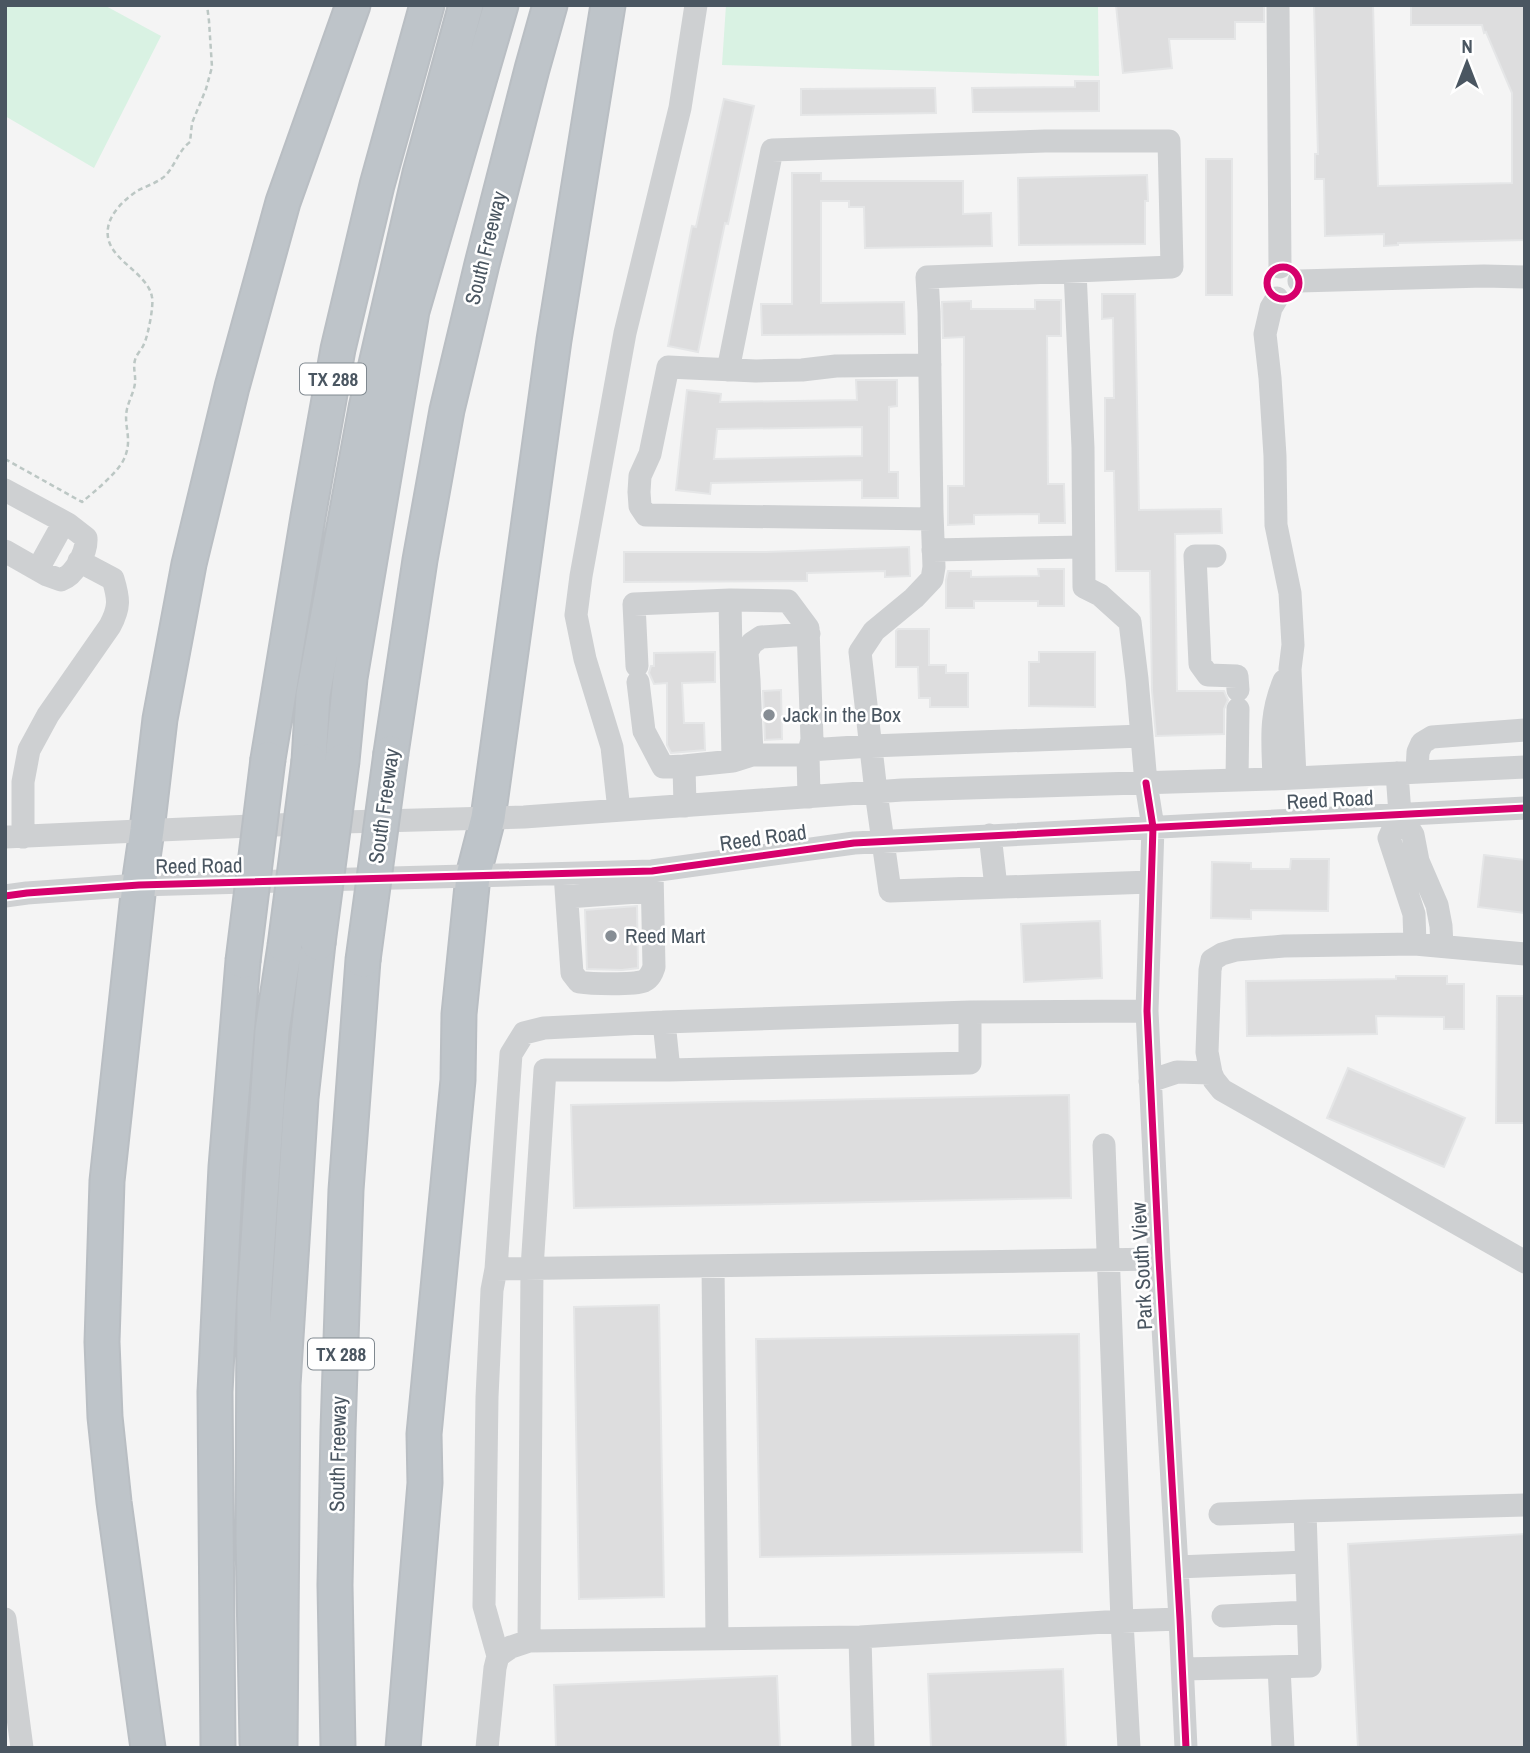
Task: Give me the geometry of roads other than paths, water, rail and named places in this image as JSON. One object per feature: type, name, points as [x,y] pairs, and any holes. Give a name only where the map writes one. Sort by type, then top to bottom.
[{"type":"highway","points":[[148,1748],[114,1502],[105,1417],[102,1342],[107,1181],[139,885],[160,719],[188,564],[229,399],[283,202],[353,5]]},
{"type":"highway","name":"TX 288","points":[[218,1748],[215,1392],[226,1167],[243,961],[268,759],[338,349],[377,185],[427,5]]},
{"type":"highway","points":[[257,1748],[253,1538],[254,1301],[272,1031],[309,761],[313,695],[366,408],[420,173],[467,5]]},
{"type":"highway","points":[[280,1748],[284,1385],[301,1098],[350,678],[412,311],[502,5]]},
{"type":"highway","name":"South Freeway","points":[[338,1748],[335,1585],[346,1190],[363,960],[420,560],[447,410],[528,82],[550,5]]},
{"type":"highway","points":[[403,1748],[425,1483],[425,1434],[458,1080],[459,1014],[474,876],[488,818],[554,340],[608,5]]},
{"type":"street","points":[[619,810],[612,747],[585,659],[576,615],[625,333],[680,108],[696,5]]},
{"type":"street","points":[[1278,5],[1289,274]]},
{"type":"street","points":[[727,370],[772,150],[1045,141],[1169,141],[1172,267],[927,278],[934,567],[932,579],[874,632],[860,652],[890,891],[1151,882]]},
{"type":"street","points":[[933,550],[1083,547],[1083,448],[1076,271]]},
{"type":"street","points":[[1285,778],[1293,645],[1290,593],[1276,525],[1275,456],[1265,334],[1271,308],[1277,298],[1269,291],[1267,281],[1271,272],[1525,277]]},
{"type":"street","points":[[930,365],[836,366],[802,370],[668,367],[650,454],[640,476],[640,506],[646,516],[932,519]]},
{"type":"street","points":[[5,490],[64,522],[86,538],[86,546],[79,561],[68,577],[61,580],[5,551]]},
{"type":"street","points":[[37,569],[64,522]]},
{"type":"street","name":"Park South View","points":[[1083,547],[1084,587],[1100,595],[1130,622],[1153,827],[1147,1011],[1186,1748]]},
{"type":"street","points":[[1215,556],[1195,555],[1200,664],[1208,674],[1237,676],[1237,780]]},
{"type":"street","points":[[14,837],[29,750],[48,715],[117,611],[118,595],[113,579],[79,561]]},
{"type":"street","points":[[809,797],[808,753],[812,740],[809,634],[808,628],[788,601],[730,600],[634,604],[643,731],[663,767],[684,766],[742,758],[808,753],[871,746],[1142,736]]},
{"type":"street","points":[[730,600],[742,758]]},
{"type":"street","points":[[742,758],[749,680],[747,652],[752,643],[761,637],[809,634]]},
{"type":"street","points":[[1415,944],[1414,914],[1389,838],[1400,814],[1407,773],[1422,743],[1432,737],[1525,730]]},
{"type":"street","points":[[684,766],[685,806]]},
{"type":"street","name":"Reed Road","points":[[14,837],[524,817],[876,792],[1525,767]]},
{"type":"street","name":"Reed Road","points":[[5,896],[139,885],[474,876],[566,885],[652,881],[854,843],[1525,808]]},
{"type":"street","points":[[1400,814],[1413,835],[1418,861],[1437,905],[1441,946]]},
{"type":"street","points":[[990,835],[996,887]]},
{"type":"street","points":[[566,885],[572,973],[579,982],[589,984],[641,982],[649,977],[654,967],[652,881]]},
{"type":"street","points":[[1525,954],[1415,944],[1284,946],[1222,954],[1212,960],[1210,970],[1206,1052],[1211,1073],[1222,1090],[1525,1262]]},
{"type":"street","points":[[487,1748],[498,1657],[484,1606],[487,1397],[492,1290],[496,1269],[511,1054],[524,1033],[544,1028],[664,1022],[970,1012],[1147,1011]]},
{"type":"street","points":[[529,1641],[532,1268],[545,1070],[970,1063],[970,1012]]},
{"type":"street","points":[[664,1022],[669,1070]]},
{"type":"street","points":[[1150,1081],[1177,1072],[1211,1073]]},
{"type":"street","points":[[1104,1145],[1129,1748]]},
{"type":"street","points":[[496,1269],[1159,1259]]},
{"type":"street","points":[[713,1266],[717,1638]]},
{"type":"street","points":[[1220,1514],[1525,1505]]},
{"type":"street","points":[[1182,1669],[1310,1666],[1305,1511]]},
{"type":"street","points":[[1177,1567],[1306,1562]]},
{"type":"street","points":[[1223,1616],[1308,1612]]},
{"type":"street","points":[[5,1619],[22,1748]]},
{"type":"street","points":[[498,1657],[511,1647],[529,1641],[859,1637],[1122,1620],[1180,1619]]},
{"type":"street","points":[[859,1637],[863,1748]]},
{"type":"street","points":[[1279,1667],[1283,1748]]},
{"type":"place","name":"Jack in the Box","points":[[769,715]]},
{"type":"place","name":"Reed Mart","points":[[611,936]]}]
